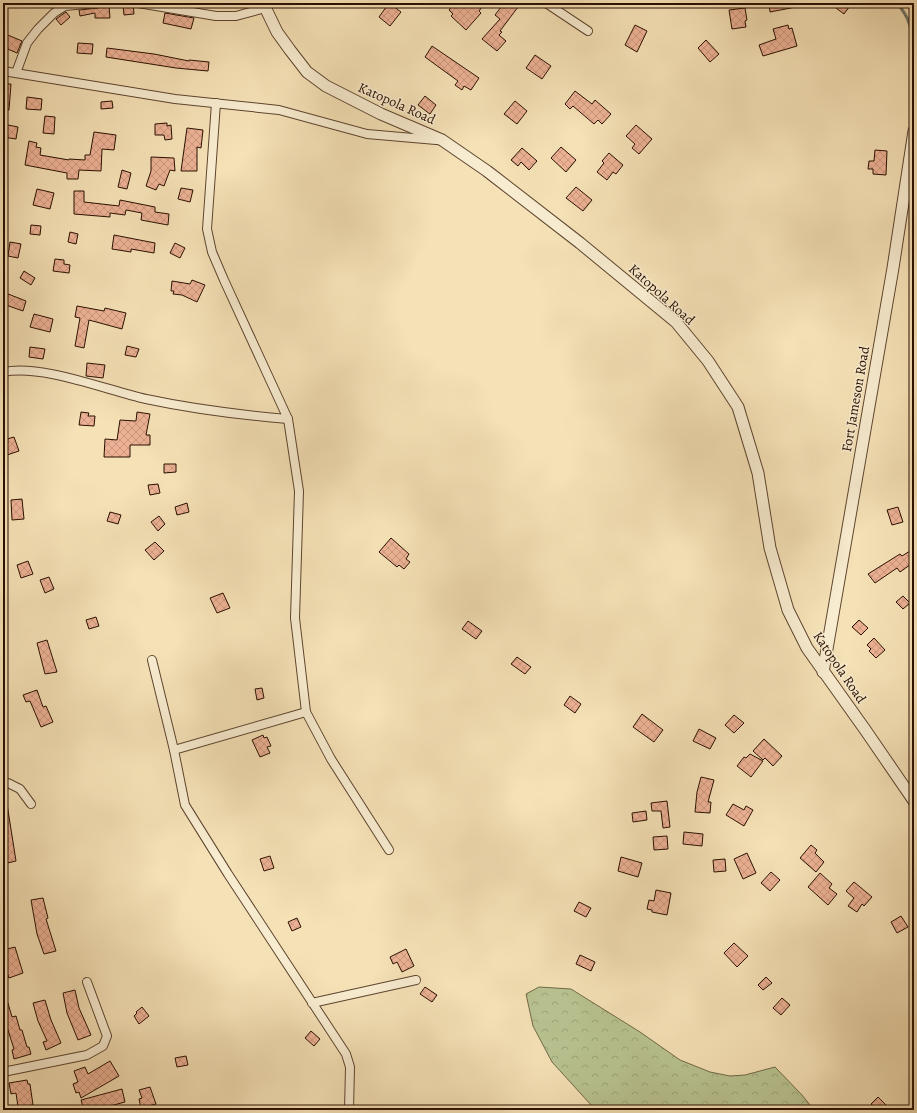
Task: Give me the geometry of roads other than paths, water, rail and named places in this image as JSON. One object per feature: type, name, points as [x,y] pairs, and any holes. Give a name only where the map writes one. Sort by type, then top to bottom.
[{"type":"street","points":[[16,74],[27,43],[54,13],[65,6],[96,3]]},
{"type":"street","points":[[138,3],[216,16],[236,16],[264,6]]},
{"type":"street","points":[[546,3],[588,32]]},
{"type":"street","name":"Katopola Road","points":[[264,6],[277,32],[307,72],[326,86],[381,114],[442,140],[487,171],[575,239],[676,322],[708,361],[738,407],[758,473],[770,548],[788,610],[807,648],[914,802]]},
{"type":"street","points":[[3,71],[168,98],[279,110],[367,134],[442,140]]},
{"type":"street","points":[[216,103],[207,230],[212,252],[288,419],[299,491],[294,618],[306,712],[331,759],[389,850]]},
{"type":"street","name":"Fort Jameson Road","points":[[823,672],[890,283],[914,131]]},
{"type":"street","points":[[3,372],[37,372],[72,379],[146,399],[230,414],[288,419]]},
{"type":"street","points":[[152,660],[174,750],[185,805],[346,1054],[350,1067],[349,1110]]},
{"type":"street","points":[[174,750],[306,712]]},
{"type":"street","points":[[3,785],[8,783],[20,789],[31,804]]},
{"type":"street","points":[[312,1003],[416,980]]},
{"type":"street","points":[[3,1072],[87,1055],[103,1046],[107,1036],[87,982]]},
{"type":"waterway","points":[[897,3],[907,18],[914,39]]}]
